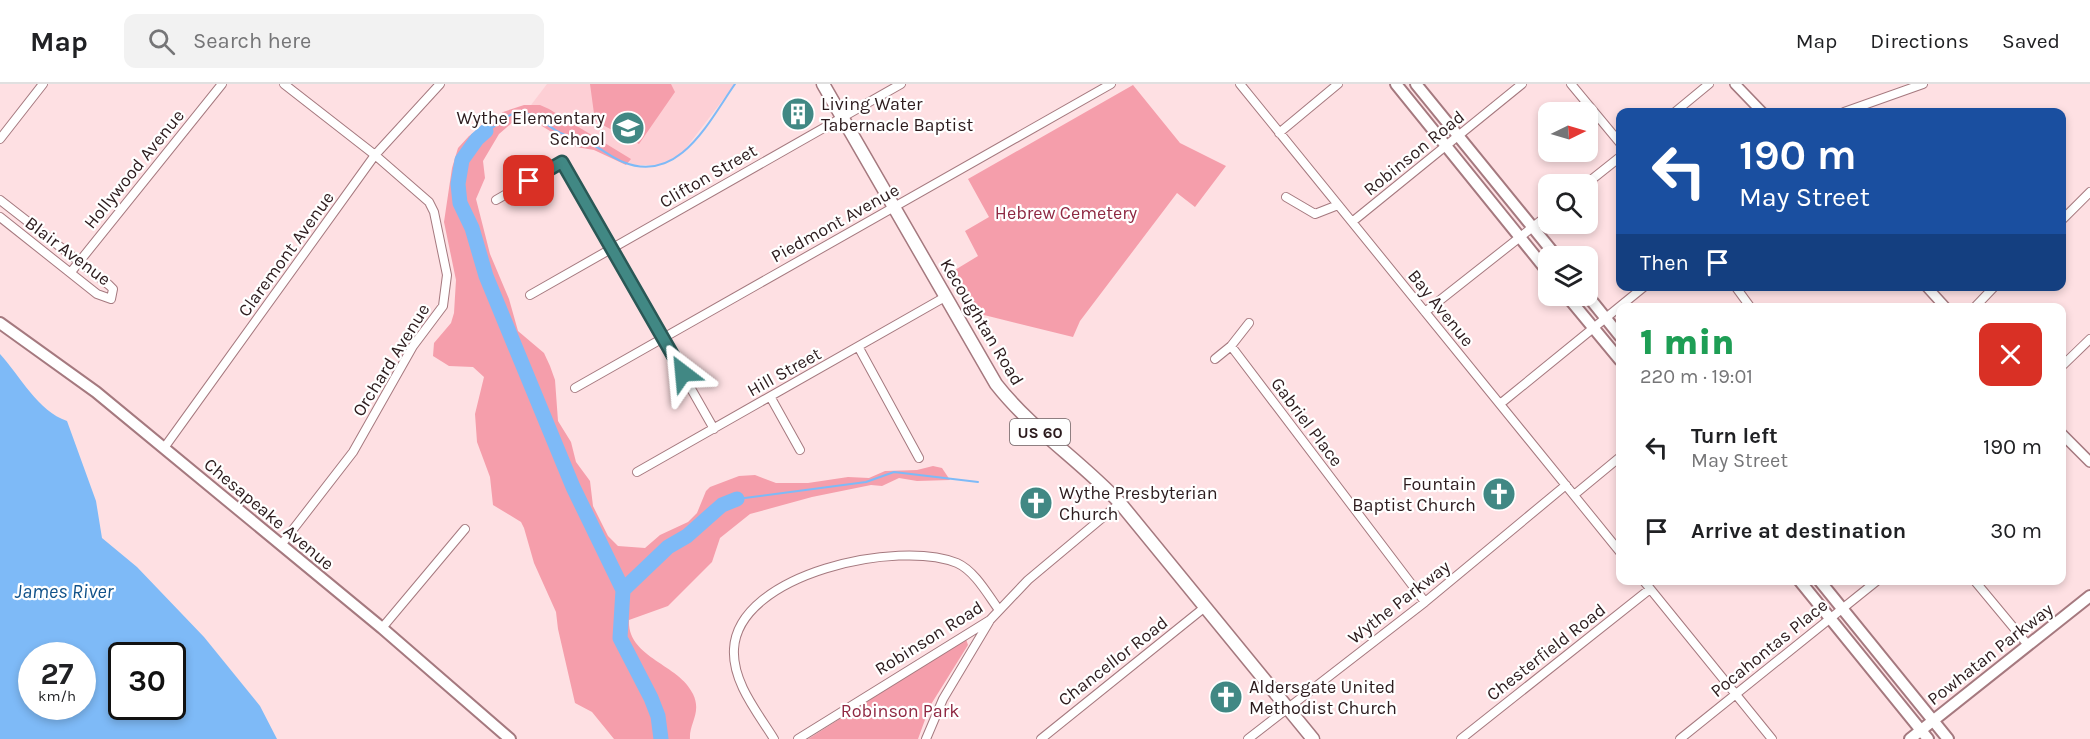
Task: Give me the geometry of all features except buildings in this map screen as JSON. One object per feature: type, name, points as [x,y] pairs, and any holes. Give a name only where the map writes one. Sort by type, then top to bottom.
[{"type":"main road","name":"Kecoughtan Road","points":[[823,84],[996,384],[1011,403],[1120,503],[1313,739]]},
{"type":"main road","points":[[1396,84],[1538,260]]},
{"type":"main road","points":[[1416,84],[1548,246]]},
{"type":"main road","points":[[1575,306],[1616,355]]},
{"type":"main road","points":[[1596,306],[1616,331]]},
{"type":"main road","name":"Chesapeake Avenue","points":[[0,324],[96,392],[382,628],[510,739]]},
{"type":"main road","points":[[1803,585],[1924,735]]},
{"type":"main road","points":[[1823,585],[1948,739]]},
{"type":"main road","name":"Powhatan Parkway","points":[[1910,739],[1924,735],[1933,720],[2090,596]]},
{"type":"street","points":[[0,139],[43,84]]},
{"type":"street","name":"Hollywood Avenue","points":[[70,272],[222,84]]},
{"type":"street","name":"Orchard Avenue","points":[[281,544],[353,452],[413,346],[435,320],[446,298],[447,275],[432,207],[375,155],[284,84]]},
{"type":"street","name":"Claremont Avenue","points":[[164,448],[375,155],[440,84]]},
{"type":"street","name":"Clifton Street","points":[[530,295],[901,84]]},
{"type":"street","name":"Piedmont Avenue","points":[[575,388],[663,336],[1111,84]]},
{"type":"street","name":"Bay Avenue","points":[[1240,84],[1616,547]]},
{"type":"street","points":[[1279,133],[1338,84]]},
{"type":"street","name":"Robinson Road","points":[[1352,222],[1522,84]]},
{"type":"street","points":[[1571,84],[1616,138]]},
{"type":"street","points":[[1679,108],[1709,84]]},
{"type":"street","points":[[1735,84],[1758,108]]},
{"type":"street","points":[[1855,108],[1923,84]]},
{"type":"street","points":[[1598,174],[1616,160]]},
{"type":"street","points":[[496,200],[562,162],[714,429]]},
{"type":"street","points":[[2066,216],[2090,192]]},
{"type":"street","points":[[1286,197],[1315,214],[1338,205]]},
{"type":"street","name":"Blair Avenue","points":[[0,200],[113,289],[111,299],[97,294],[0,217]]},
{"type":"street","points":[[1425,312],[1538,222]]},
{"type":"street","points":[[1624,303],[1639,291]]},
{"type":"street","points":[[1931,291],[1941,303]]},
{"type":"street","points":[[1979,303],[1990,291]]},
{"type":"street","name":"Hill Street","points":[[637,472],[859,348],[945,297]]},
{"type":"street","points":[[1500,404],[1616,310]]},
{"type":"street","points":[[1215,359],[1231,346],[1249,323]]},
{"type":"street","points":[[2066,362],[2090,339]]},
{"type":"street","name":"Gabriel Place","points":[[1231,346],[1425,602]]},
{"type":"street","points":[[859,348],[919,458]]},
{"type":"street","points":[[771,398],[800,450]]},
{"type":"street","points":[[2066,438],[2090,462]]},
{"type":"street","points":[[1574,495],[1616,460]]},
{"type":"street","name":"Wythe Parkway","points":[[1248,739],[1425,602],[1566,485]]},
{"type":"street","name":"Robinson Road","points":[[798,739],[990,620],[1028,580],[1120,503]]},
{"type":"street","points":[[382,628],[465,529]]},
{"type":"street","points":[[774,739],[742,688],[735,667],[734,649],[739,629],[751,611],[778,591],[831,566],[852,561],[890,555],[937,556],[960,564],[978,581],[999,610]]},
{"type":"street","points":[[1647,585],[1772,739]]},
{"type":"street","name":"Pocahontas Place","points":[[1680,739],[1872,585]]},
{"type":"street","points":[[1978,585],[2028,645]]},
{"type":"street","name":"Chesterfield Road","points":[[1461,739],[1650,589]]},
{"type":"street","name":"Chancellor Road","points":[[1041,739],[1205,607]]},
{"type":"street","points":[[926,739],[943,699],[990,620]]},
{"type":"shaded area","name":"Wythe Elementary School","points":[[547,84],[735,84],[680,156],[663,165],[633,165],[525,113]]},
{"type":"green space","points":[[590,84],[671,84],[675,92],[639,144],[595,121]]},
{"type":"green space","name":"Hebrew Cemetery","points":[[1133,85],[1180,143],[1226,166],[1195,207],[1177,193],[1080,321],[1073,337],[971,310],[950,273],[978,256],[965,231],[989,217],[968,179]]},
{"type":"green space","points":[[524,105],[540,105],[549,109],[631,159],[626,165],[594,150],[576,147],[537,123],[522,120],[513,122],[499,134],[483,161],[485,178],[476,199],[490,254],[509,299],[518,331],[544,353],[555,380],[558,421],[571,442],[576,462],[590,481],[593,506],[608,536],[618,546],[645,548],[660,535],[688,522],[697,513],[710,487],[739,476],[755,475],[776,483],[808,483],[848,477],[869,478],[885,471],[917,470],[933,466],[942,468],[950,480],[917,481],[899,478],[882,486],[871,485],[812,497],[750,514],[720,538],[712,562],[668,606],[629,620],[631,633],[636,643],[677,675],[693,694],[696,712],[690,739],[614,739],[592,712],[575,703],[556,612],[534,563],[524,528],[521,522],[493,505],[490,477],[477,442],[475,414],[484,377],[473,367],[449,366],[433,356],[434,343],[451,323],[454,313],[456,280],[444,222],[452,168],[458,148],[469,136],[503,112]]},
{"type":"green space","name":"Robinson Park","points":[[966,639],[968,645],[930,706],[918,739],[808,739]]},
{"type":"water","name":"James River","points":[[0,354],[38,401],[67,421],[96,501],[102,538],[137,567],[204,637],[260,706],[277,739],[0,739]]},
{"type":"waterway","points":[[486,131],[512,114],[522,113],[538,118],[561,133],[591,144],[623,162],[643,167],[660,165],[676,157],[690,146],[735,84]]},
{"type":"waterway","points":[[486,131],[477,139],[462,160],[458,184],[460,203],[472,228],[486,276],[573,487],[623,590],[620,638],[651,698],[658,716],[661,739]]},
{"type":"waterway","points":[[737,499],[866,482],[894,472],[978,482]]},
{"type":"waterway","points":[[623,590],[668,547],[687,536],[722,505],[737,499]]},
{"type":"place","name":"Living Water Tabernacle Baptist","points":[[798,114]]},
{"type":"place","name":"Wythe Elementary School","points":[[628,128]]},
{"type":"place","name":"Fountain Baptist Church","points":[[1499,494]]},
{"type":"place","name":"Wythe Presbyterian Church","points":[[1036,503]]},
{"type":"place","name":"Aldersgate United Methodist Church","points":[[1226,697]]},
{"type":"route","points":[[529,181],[562,162],[683,373]]}]
